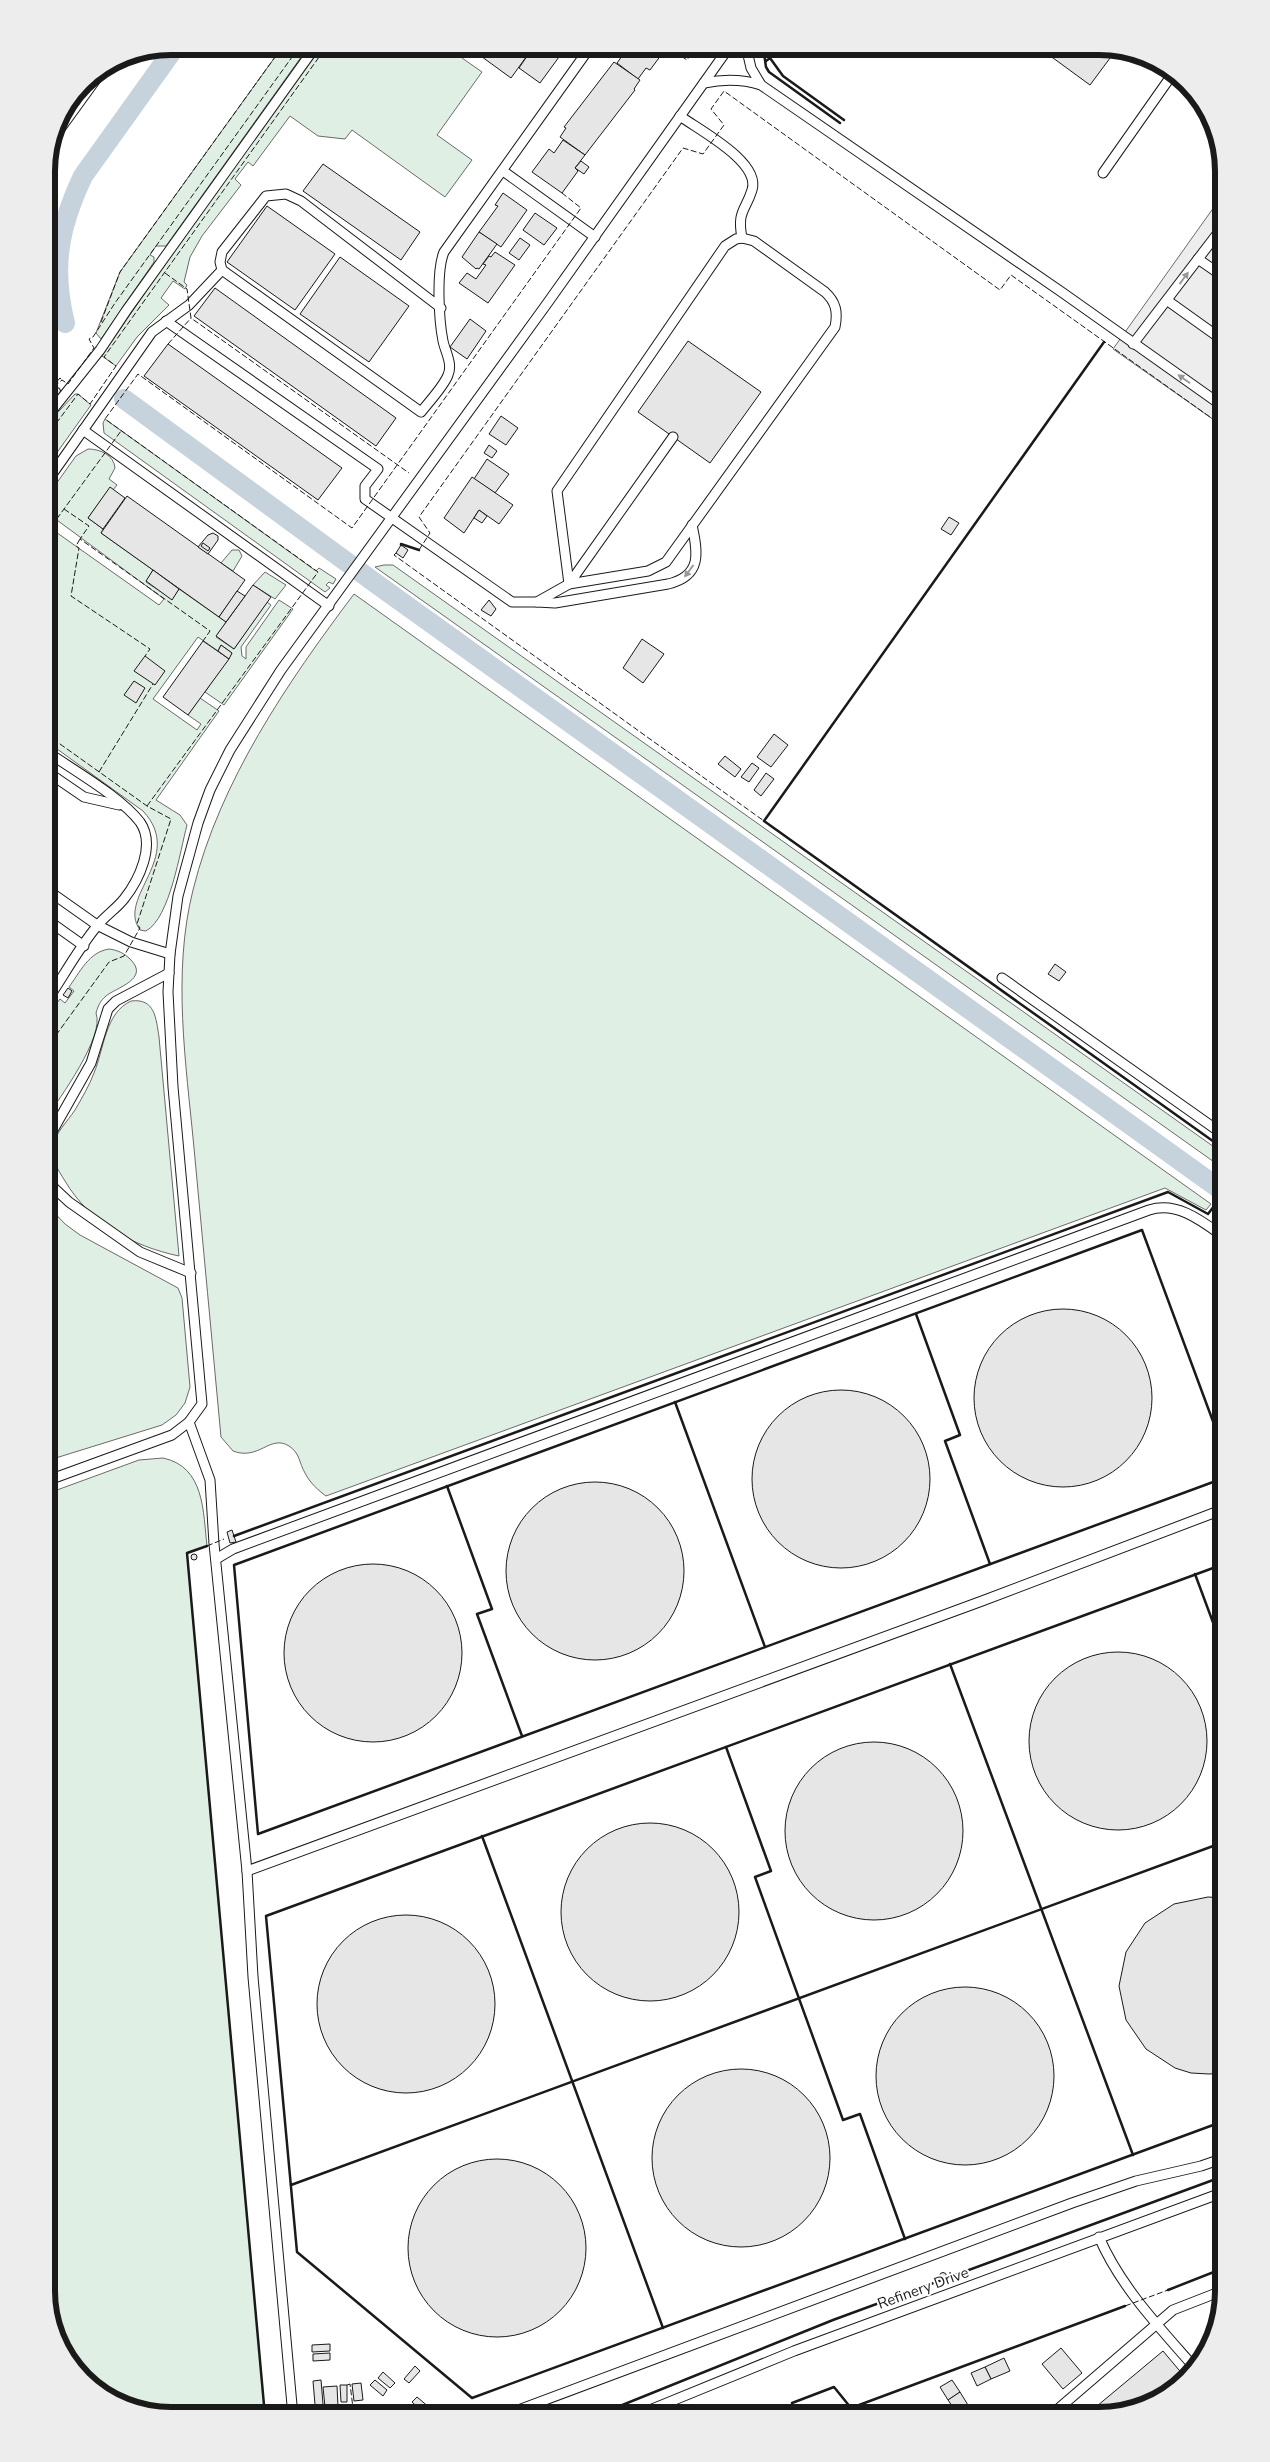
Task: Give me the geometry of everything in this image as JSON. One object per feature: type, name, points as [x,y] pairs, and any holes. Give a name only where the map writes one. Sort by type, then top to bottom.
[{"type":"lane","points":[[55,408],[100,350],[310,55]]},
{"type":"lane","points":[[441,308],[301,201],[286,194],[266,196],[222,252],[220,262],[222,270],[420,412],[448,375],[449,364],[443,340],[441,308],[439,276],[440,261],[444,252],[585,55]]},
{"type":"lane","points":[[55,1478],[161,1440],[182,1430],[198,1411],[202,1398],[173,1087],[169,973],[178,896],[198,823],[210,790],[252,713],[724,55]]},
{"type":"lane","points":[[748,55],[751,68],[761,86]]},
{"type":"lane","points":[[1103,173],[1169,79]]},
{"type":"lane","points":[[704,83],[718,80],[743,80],[761,86],[1063,293],[1215,401]]},
{"type":"lane","points":[[680,116],[739,158],[751,174],[752,190],[741,215],[742,238]]},
{"type":"lane","points":[[503,170],[595,237]]},
{"type":"lane","points":[[1133,344],[1168,301],[1215,237]]},
{"type":"lane","points":[[537,602],[570,584],[659,568],[666,562],[830,334],[837,318],[834,303],[825,292],[754,241],[742,238],[730,241],[725,246],[556,491],[570,584]]},
{"type":"lane","points":[[1198,259],[1215,271]]},
{"type":"lane","points":[[55,469],[152,332],[189,305],[222,270]]},
{"type":"lane","points":[[1168,301],[1215,335]]},
{"type":"lane","points":[[166,321],[378,469],[365,486],[364,498],[507,600],[520,604],[537,602],[556,603],[668,584],[683,579],[689,574],[696,558],[692,525]]},
{"type":"lane","points":[[83,430],[330,606]]},
{"type":"lane","points":[[570,584],[673,437]]},
{"type":"lane","points":[[55,757],[124,806],[140,823],[145,835],[146,851],[139,876],[124,900],[97,925],[55,989]]},
{"type":"lane","points":[[55,777],[84,797],[124,806]]},
{"type":"lane","points":[[55,895],[97,925],[131,942],[170,954]]},
{"type":"lane","points":[[55,925],[84,946]]},
{"type":"lane","points":[[55,1127],[91,1063],[108,1009],[116,1001],[169,973]]},
{"type":"lane","points":[[1002,978],[1215,1129]]},
{"type":"lane","points":[[55,1189],[70,1202],[140,1252],[191,1273]]},
{"type":"lane","points":[[216,1559],[233,1548],[1161,1206],[1182,1212],[1215,1230]]},
{"type":"lane","points":[[189,1422],[210,1480],[247,1871],[254,1977],[292,2407]]},
{"type":"lane","points":[[247,1871],[982,1602],[1215,1512]]},
{"type":"lane","points":[[526,2407],[1072,2203],[1136,2181],[1215,2161]]},
{"type":"lane","name":"Refinery Drive","points":[[657,2407],[794,2351],[1215,2195]]},
{"type":"lane","points":[[1099,2237],[1108,2258],[1156,2324],[1190,2362]]},
{"type":"lane","points":[[1060,2407],[1173,2310],[1215,2294]]},
{"type":"green space","points":[[277,55],[303,55],[166,246],[156,246],[150,255],[154,257],[154,262],[101,339],[96,333],[120,272]]},
{"type":"green space","points":[[315,55],[458,55],[482,72],[437,135],[472,160],[445,197],[352,130],[345,139],[318,136],[290,116],[253,166],[248,162],[235,179],[241,185],[202,236],[190,257],[184,282],[187,285],[185,289],[173,281],[161,298],[169,305],[137,337],[116,366],[102,356],[174,250]]},
{"type":"green space","points":[[75,394],[78,394],[91,405],[55,455],[55,415]]},
{"type":"green space","points":[[105,419],[316,571],[319,568],[336,579],[333,584],[329,582],[326,585],[330,588],[325,592],[104,433],[103,423]]},
{"type":"green space","points":[[88,449],[97,450],[109,456],[115,468],[109,479],[117,485],[113,490],[110,488],[88,518],[103,529],[101,533],[153,570],[146,582],[172,599],[179,589],[226,622],[216,637],[234,649],[267,602],[271,605],[241,647],[242,656],[246,659],[246,647],[279,600],[293,609],[224,705],[205,692],[232,653],[221,645],[218,651],[198,637],[153,699],[197,730],[201,724],[188,715],[200,698],[219,711],[156,800],[180,815],[187,825],[168,899],[162,913],[146,931],[140,930],[135,917],[136,904],[155,860],[157,844],[154,828],[143,811],[55,747],[55,531],[159,605],[164,599],[55,519],[55,485],[76,456]]},
{"type":"green space","points":[[232,550],[239,550],[242,556],[233,571],[221,563]]},
{"type":"green space","points":[[393,565],[1215,1148],[1215,1163],[375,567]]},
{"type":"green space","points":[[265,572],[286,585],[275,599],[253,585]]},
{"type":"green space","points":[[354,594],[1211,1204],[1206,1210],[1165,1188],[326,1496],[309,1480],[297,1455],[289,1446],[276,1443],[250,1453],[233,1451],[221,1437],[185,1051],[182,986],[187,922],[193,890],[205,850],[220,810],[238,772],[258,734],[304,662]]},
{"type":"green space","points":[[109,949],[120,952],[130,959],[135,966],[136,972],[129,982],[106,996],[98,1006],[96,1013],[97,1023],[88,1051],[80,1067],[55,1104],[55,1006],[60,999],[65,1003],[74,991],[69,987],[90,958]]},
{"type":"green space","points":[[131,1001],[145,1003],[153,1011],[157,1023],[179,1256],[162,1252],[129,1239],[100,1221],[75,1196],[60,1173],[55,1161],[55,1141],[57,1136],[85,1092],[97,1064],[106,1033],[122,1007]]},
{"type":"green space","points":[[55,1213],[80,1235],[178,1288],[182,1298],[190,1387],[185,1403],[176,1415],[162,1425],[55,1458]]},
{"type":"green space","points":[[163,1458],[177,1463],[187,1471],[199,1493],[204,1519],[207,1546],[187,1554],[264,2407],[163,2407],[148,2405],[120,2395],[95,2378],[84,2367],[71,2349],[57,2314],[55,2291],[55,1491],[139,1460]]},
{"type":"shaded area","points":[[1215,206],[1215,421],[1113,349]]},
{"type":"building","points":[[479,55],[528,55],[511,78]]},
{"type":"building","points":[[528,55],[560,55],[540,83],[519,68]]},
{"type":"building","points":[[623,55],[661,55],[650,70],[646,68],[638,79],[617,63]]},
{"type":"building","points":[[1049,55],[1112,56],[1090,85]]},
{"type":"building","points":[[614,62],[640,80],[635,90],[585,155],[560,137],[566,128],[564,127]]},
{"type":"building","points":[[563,140],[585,155],[575,168],[578,171],[562,193],[532,172],[549,149],[554,153]]},
{"type":"building","points":[[581,161],[589,167],[584,174],[575,168]]},
{"type":"building","points":[[323,164],[420,232],[401,260],[303,191]]},
{"type":"building","points":[[503,193],[527,210],[501,247],[479,232],[498,206],[495,205]]},
{"type":"building","points":[[267,206],[335,254],[295,310],[227,262]]},
{"type":"building","points":[[535,213],[557,228],[544,245],[523,230]]},
{"type":"building","points":[[479,232],[497,244],[479,269],[476,269],[462,257]]},
{"type":"building","points":[[520,238],[530,245],[519,260],[509,253]]},
{"type":"building","points":[[495,252],[515,265],[488,303],[459,283],[467,273],[476,279],[486,265],[483,264]]},
{"type":"building","points":[[340,257],[409,306],[369,362],[300,314]]},
{"type":"building","points":[[215,288],[396,418],[376,446],[194,316]]},
{"type":"building","points":[[470,319],[486,331],[467,359],[450,347]]},
{"type":"building","points":[[688,341],[761,392],[710,463],[638,412]]},
{"type":"building","points":[[168,344],[342,468],[318,500],[144,376]]},
{"type":"building","points":[[55,389],[59,389],[59,393],[55,393]]},
{"type":"building","points":[[501,416],[518,428],[506,445],[489,434]]},
{"type":"building","points":[[489,445],[497,451],[492,458],[484,453]]},
{"type":"building","points":[[487,459],[509,474],[495,493],[474,479]]},
{"type":"building","points":[[472,477],[513,505],[499,524],[479,510],[464,533],[444,518]]},
{"type":"building","points":[[110,487],[125,498],[103,529],[88,518]]},
{"type":"building","points":[[127,496],[245,580],[219,617],[101,533]]},
{"type":"building","points":[[479,510],[487,516],[482,523],[474,518]]},
{"type":"building","points":[[949,517],[959,523],[951,535],[941,529]]},
{"type":"building","points":[[213,533],[218,536],[218,540],[208,554],[198,547],[208,535]]},
{"type":"building","points":[[203,543],[210,548],[208,551],[201,546]]},
{"type":"building","points":[[401,545],[408,550],[403,558],[396,553]]},
{"type":"building","points":[[153,570],[179,589],[172,600],[146,581]]},
{"type":"building","points":[[253,585],[271,597],[234,649],[216,636]]},
{"type":"building","points":[[237,591],[245,596],[226,622],[219,617]]},
{"type":"building","points":[[489,600],[496,609],[491,616],[481,610]]},
{"type":"building","points":[[642,639],[664,654],[643,683],[623,668]]},
{"type":"building","points":[[203,641],[229,659],[188,715],[163,697]]},
{"type":"building","points":[[221,645],[232,653],[229,659],[218,651]]},
{"type":"building","points":[[145,656],[165,671],[155,685],[134,671]]},
{"type":"building","points":[[134,681],[145,688],[136,703],[124,695]]},
{"type":"building","points":[[774,734],[788,745],[771,767],[757,757]]},
{"type":"building","points":[[725,756],[741,769],[735,777],[718,764]]},
{"type":"building","points":[[752,763],[759,768],[749,782],[741,777]]},
{"type":"building","points":[[766,773],[774,779],[761,796],[754,790]]},
{"type":"building","points":[[1055,964],[1066,972],[1059,981],[1048,974]]},
{"type":"building","points":[[68,988],[72,991],[68,998],[63,995]]},
{"type":"building","points":[[1063,1309],[1097,1316],[1112,1324],[1126,1335],[1137,1349],[1145,1364],[1152,1398],[1145,1432],[1137,1447],[1126,1461],[1112,1472],[1097,1480],[1063,1487],[1029,1480],[1014,1472],[1000,1461],[989,1447],[981,1432],[974,1398],[981,1364],[989,1349],[1000,1335],[1014,1324],[1029,1316]]},
{"type":"building","points":[[841,1390],[875,1397],[890,1405],[904,1416],[915,1430],[923,1445],[930,1479],[923,1513],[915,1528],[904,1542],[890,1553],[875,1561],[841,1568],[807,1561],[792,1553],[778,1542],[767,1528],[759,1513],[752,1479],[759,1445],[767,1430],[778,1416],[792,1405],[807,1397]]},
{"type":"building","points":[[595,1482],[629,1489],[644,1497],[658,1508],[669,1522],[677,1537],[684,1571],[677,1605],[669,1620],[658,1634],[644,1645],[629,1653],[595,1660],[561,1653],[546,1645],[532,1634],[521,1620],[513,1605],[506,1571],[513,1537],[521,1522],[532,1508],[546,1497],[561,1489]]},
{"type":"building","points":[[232,1530],[236,1542],[230,1543],[227,1532]]},
{"type":"building","points":[[194,1554],[197,1557],[194,1560],[191,1557]]},
{"type":"building","points":[[373,1564],[407,1571],[422,1579],[436,1590],[447,1604],[455,1619],[462,1653],[455,1687],[447,1702],[436,1716],[422,1727],[407,1735],[373,1742],[339,1735],[324,1727],[310,1716],[299,1702],[291,1687],[284,1653],[291,1619],[299,1604],[310,1590],[324,1579],[339,1571]]},
{"type":"building","points":[[1118,1652],[1152,1659],[1167,1667],[1181,1678],[1192,1692],[1200,1707],[1207,1741],[1200,1775],[1192,1790],[1181,1804],[1167,1815],[1152,1823],[1118,1830],[1084,1823],[1069,1815],[1055,1804],[1044,1790],[1036,1775],[1029,1741],[1036,1707],[1044,1692],[1055,1678],[1069,1667],[1084,1659]]},
{"type":"building","points":[[874,1742],[908,1749],[923,1757],[937,1768],[948,1782],[956,1797],[963,1831],[956,1865],[948,1880],[937,1894],[923,1905],[908,1913],[874,1920],[840,1913],[825,1905],[811,1894],[800,1880],[792,1865],[785,1831],[792,1797],[800,1782],[811,1768],[825,1757],[840,1749]]},
{"type":"building","points":[[650,1823],[684,1830],[699,1838],[713,1849],[724,1863],[732,1878],[739,1912],[732,1946],[724,1961],[713,1975],[699,1986],[684,1994],[650,2001],[616,1994],[601,1986],[587,1975],[576,1961],[568,1946],[561,1912],[568,1878],[576,1863],[587,1849],[601,1838],[616,1830]]},
{"type":"building","points":[[1208,1897],[1215,1897],[1215,2074],[1191,2073],[1175,2068],[1146,2049],[1126,2020],[1119,1986],[1126,1952],[1145,1923],[1174,1904]]},
{"type":"building","points":[[406,1915],[440,1922],[455,1930],[469,1941],[480,1955],[488,1970],[495,2004],[488,2038],[480,2053],[469,2067],[455,2078],[440,2086],[406,2093],[372,2086],[357,2078],[343,2067],[332,2053],[324,2038],[317,2004],[324,1970],[332,1955],[343,1941],[357,1930],[372,1922]]},
{"type":"building","points":[[965,1987],[999,1994],[1014,2002],[1028,2013],[1039,2027],[1047,2042],[1054,2076],[1047,2110],[1039,2125],[1028,2139],[1014,2150],[999,2158],[965,2165],[931,2158],[916,2150],[902,2139],[891,2125],[883,2110],[876,2076],[883,2042],[891,2027],[902,2013],[916,2002],[931,1994]]},
{"type":"building","points":[[741,2069],[775,2076],[790,2084],[804,2095],[815,2109],[823,2124],[830,2158],[823,2192],[815,2207],[804,2221],[790,2232],[775,2240],[741,2247],[707,2240],[692,2232],[678,2221],[667,2207],[659,2192],[652,2158],[659,2124],[667,2109],[678,2095],[692,2084],[707,2076]]},
{"type":"building","points":[[497,2159],[531,2166],[546,2174],[560,2185],[571,2199],[579,2214],[586,2248],[579,2282],[571,2297],[560,2311],[546,2322],[531,2330],[497,2337],[463,2330],[448,2322],[434,2311],[423,2297],[415,2282],[408,2248],[415,2214],[423,2199],[434,2185],[448,2174],[463,2166]]},
{"type":"building","points":[[943,2273],[946,2276],[943,2279],[940,2276]]},
{"type":"building","points":[[330,2344],[330,2351],[312,2352],[312,2345]]},
{"type":"building","points":[[1061,2348],[1082,2373],[1063,2389],[1042,2364]]},
{"type":"building","points":[[1163,2351],[1181,2373],[1170,2383],[1143,2398],[1122,2405],[1096,2407]]},
{"type":"building","points":[[330,2353],[330,2360],[313,2361],[313,2354]]},
{"type":"building","points":[[1004,2358],[1010,2371],[991,2379],[985,2367]]},
{"type":"building","points":[[415,2366],[420,2371],[409,2383],[404,2379]]},
{"type":"building","points":[[985,2367],[991,2379],[977,2386],[971,2373]]},
{"type":"building","points":[[383,2372],[395,2383],[390,2388],[378,2378]]},
{"type":"building","points":[[321,2380],[323,2407],[315,2407],[313,2381]]},
{"type":"building","points":[[375,2380],[387,2390],[383,2396],[370,2385]]},
{"type":"building","points":[[952,2380],[960,2392],[948,2400],[940,2387]]},
{"type":"building","points":[[361,2383],[363,2400],[354,2401],[352,2384]]},
{"type":"building","points":[[340,2385],[347,2385],[347,2402],[341,2402]]},
{"type":"building","points":[[337,2386],[338,2406],[325,2407],[323,2387]]},
{"type":"building","points":[[960,2392],[969,2407],[953,2407],[948,2400]]},
{"type":"building","points":[[417,2397],[429,2407],[417,2407],[412,2402]]},
{"type":"waterway","points":[[65,323],[61,303],[58,265],[63,230],[75,195],[83,176],[169,55]]},
{"type":"waterway","points":[[124,399],[378,585],[1215,1186]]},
{"type":"fence","points":[[101,322],[120,272],[277,55]]},
{"type":"fence","points":[[55,386],[62,380],[68,384],[94,348],[89,339],[93,337],[115,303],[294,55]]},
{"type":"fence","points":[[55,425],[78,394],[90,404],[116,366],[104,357],[321,55]]},
{"type":"fence","points":[[679,55],[687,60],[691,55]]},
{"type":"fence","points":[[419,550],[430,533],[419,517],[683,148],[703,154],[724,125],[711,109],[724,91],[1000,290],[1011,275],[1215,421]]},
{"type":"fence","points":[[147,806],[318,572],[105,419],[138,374],[352,528],[581,208],[562,193]]},
{"type":"fence","points":[[165,273],[187,289],[191,318],[409,473]]},
{"type":"fence","points":[[168,344],[191,318]]},
{"type":"fence","points":[[55,384],[60,378],[62,380]]},
{"type":"fence","points":[[55,522],[121,431]]},
{"type":"fence","points":[[64,509],[89,526],[80,539],[210,631],[203,641]]},
{"type":"fence","points":[[80,539],[76,546],[79,548],[71,596],[150,649],[145,656]]},
{"type":"fence","points":[[396,553],[394,555],[764,821]]},
{"type":"fence","points":[[99,772],[153,684]]},
{"type":"fence","points":[[55,740],[147,806],[171,819],[137,924],[140,928],[124,956],[109,962],[55,1037]]},
{"type":"fence","points":[[207,1546],[224,1539]]},
{"type":"fence","points":[[1125,2306],[1168,2290]]},
{"type":"fence","points":[[347,2385],[350,2384],[353,2407]]},
{"type":"fence","points":[[792,2403],[793,2407]]},
{"type":"wall","points":[[764,55],[766,67],[769,72],[840,123]]},
{"type":"wall","points":[[766,61],[770,58],[783,76],[844,120]]},
{"type":"wall","points":[[1104,342],[764,821],[1215,1143]]},
{"type":"wall","points":[[401,545],[419,550]]},
{"type":"wall","points":[[234,1536],[1168,1192],[1208,1214],[1215,1205]]},
{"type":"wall","points":[[1215,1427],[1142,1230],[234,1565],[258,1834],[1215,1481]]},
{"type":"wall","points":[[916,1314],[960,1435],[945,1441],[990,1564]]},
{"type":"wall","points":[[675,1402],[765,1647]]},
{"type":"wall","points":[[447,1486],[492,1609],[477,1614],[522,1736]]},
{"type":"wall","points":[[207,1546],[187,1553],[264,2407]]},
{"type":"wall","points":[[1215,1567],[266,1916],[297,2252],[472,2398],[1215,2124]]},
{"type":"wall","points":[[1195,1574],[1215,1628]]},
{"type":"wall","points":[[950,1664],[1133,2155]]},
{"type":"wall","points":[[726,1747],[771,1871],[755,1877],[843,2120],[860,2114],[905,2239]]},
{"type":"wall","points":[[482,1836],[663,2328]]},
{"type":"wall","points":[[291,2185],[1215,1845]]},
{"type":"wall","points":[[617,2407],[833,2320],[1215,2179]]},
{"type":"wall","points":[[1168,2290],[1215,2272]]},
{"type":"wall","points":[[854,2407],[1125,2306]]},
{"type":"wall","points":[[792,2403],[834,2387],[850,2407]]}]
